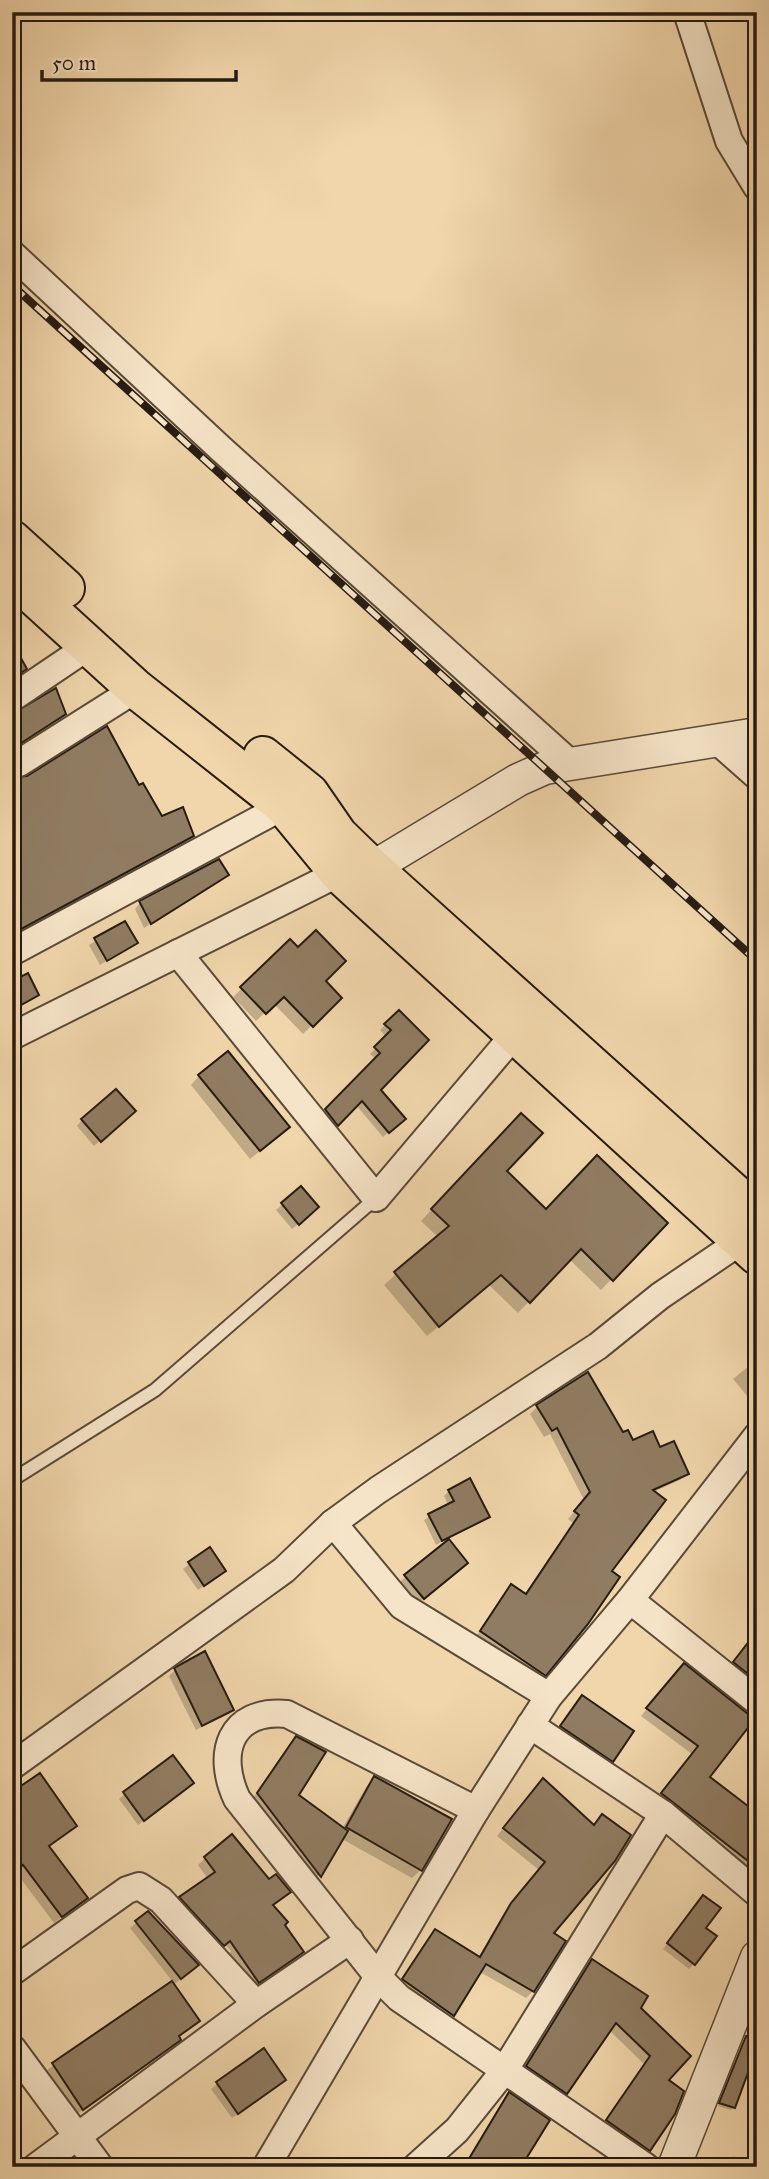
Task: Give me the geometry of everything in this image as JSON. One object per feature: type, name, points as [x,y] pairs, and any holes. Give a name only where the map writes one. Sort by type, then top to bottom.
[{"type":"main road","points":[[12,540],[338,835],[355,871],[514,1035],[752,1237]]},
{"type":"main road","points":[[13,579],[136,689],[297,800]]},
{"type":"main road","points":[[355,871],[752,1237]]},
{"type":"street","points":[[687,12],[729,141],[757,187]]},
{"type":"street","points":[[12,254],[230,457],[571,764]]},
{"type":"street","points":[[12,698],[89,646]]},
{"type":"street","points":[[19,764],[136,689]]},
{"type":"street","points":[[12,1036],[178,953],[355,871],[518,780],[545,768],[757,734]]},
{"type":"street","points":[[715,739],[757,776]]},
{"type":"street","points":[[12,952],[297,800]]},
{"type":"street","points":[[178,953],[376,1198],[514,1035]]},
{"type":"street","points":[[12,1766],[284,1570],[333,1523],[409,1469],[598,1346],[660,1296],[752,1237]]},
{"type":"street","points":[[266,2167],[477,1810],[549,1696],[630,1600],[757,1436]]},
{"type":"street","points":[[333,1523],[401,1606],[549,1696]]},
{"type":"street","points":[[630,1600],[757,1701]]},
{"type":"street","points":[[477,1810],[286,1714],[257,1716],[244,1725],[227,1750],[225,1767],[237,1799],[379,1978],[399,1998],[646,2167]]},
{"type":"street","points":[[530,1725],[663,1814],[757,1893]]},
{"type":"street","points":[[416,2167],[457,2130],[504,2071],[663,1814]]},
{"type":"street","points":[[12,1972],[127,1891],[139,1886],[161,1900],[256,2004]]},
{"type":"street","points":[[36,2167],[256,2004],[350,1940]]},
{"type":"street","points":[[674,2167],[757,1957]]},
{"type":"street","points":[[12,2048],[100,2167]]},
{"type":"lane","points":[[12,1480],[155,1390],[376,1198]]},
{"type":"building","points":[[12,642],[27,669],[12,679]]},
{"type":"building","points":[[56,688],[66,714],[12,749],[12,714]]},
{"type":"building","points":[[107,726],[139,785],[143,783],[162,816],[183,807],[194,836],[12,934],[12,777],[27,776]]},
{"type":"building","points":[[219,859],[229,875],[151,924],[139,901]]},
{"type":"building","points":[[125,921],[138,943],[107,961],[94,938]]},
{"type":"building","points":[[316,930],[346,961],[326,981],[342,998],[313,1027],[284,997],[266,1014],[240,987],[290,939],[298,947]]},
{"type":"building","points":[[28,973],[39,995],[12,1010],[12,981]]},
{"type":"building","points":[[399,1010],[429,1040],[381,1090],[406,1119],[389,1133],[362,1101],[338,1126],[325,1109],[380,1053],[374,1047],[391,1030],[384,1024]]},
{"type":"building","points":[[228,1051],[290,1127],[260,1151],[198,1075]]},
{"type":"building","points":[[116,1089],[136,1111],[101,1142],[81,1119]]},
{"type":"building","points":[[521,1113],[543,1133],[507,1171],[546,1209],[597,1155],[668,1223],[613,1281],[581,1249],[530,1303],[501,1275],[439,1327],[394,1272],[449,1226],[431,1209]]},
{"type":"building","points":[[301,1186],[319,1207],[299,1225],[281,1203]]},
{"type":"building","points":[[588,1372],[623,1432],[628,1430],[633,1440],[653,1431],[660,1447],[674,1441],[689,1474],[653,1490],[666,1500],[612,1571],[620,1577],[588,1624],[546,1676],[480,1631],[511,1584],[526,1594],[579,1515],[574,1511],[590,1492],[557,1428],[552,1431],[536,1405]]},
{"type":"building","points":[[470,1478],[490,1517],[442,1541],[428,1514],[454,1501],[448,1490]]},
{"type":"building","points":[[449,1539],[468,1563],[424,1599],[404,1575]]},
{"type":"building","points":[[210,1547],[226,1571],[204,1586],[188,1562]]},
{"type":"building","points":[[757,1631],[757,1681],[733,1662]]},
{"type":"building","points":[[205,1651],[234,1710],[202,1726],[174,1668]]},
{"type":"building","points":[[684,1663],[747,1713],[757,1716],[710,1777],[757,1813],[757,1868],[661,1793],[698,1746],[646,1708]]},
{"type":"building","points":[[582,1695],[634,1731],[613,1762],[560,1726]]},
{"type":"building","points":[[296,1736],[326,1752],[299,1795],[348,1831],[321,1877],[257,1793]]},
{"type":"building","points":[[173,1755],[194,1783],[144,1821],[123,1792]]},
{"type":"building","points":[[40,1773],[77,1826],[49,1846],[88,1898],[62,1917],[23,1865],[12,1873],[12,1792]]},
{"type":"building","points":[[374,1776],[452,1819],[422,1871],[346,1827]]},
{"type":"building","points":[[543,1778],[594,1825],[602,1814],[631,1835],[615,1861],[554,1933],[566,1941],[534,1992],[486,1964],[454,2016],[402,1979],[435,1929],[480,1957],[511,1903],[545,1862],[503,1828]]},
{"type":"building","points":[[232,1834],[269,1879],[276,1874],[291,1892],[273,1905],[288,1922],[285,1925],[304,1952],[259,1983],[230,1941],[224,1946],[179,1897],[215,1872],[204,1857]]},
{"type":"building","points":[[703,1895],[721,1908],[706,1928],[717,1936],[695,1965],[667,1943]]},
{"type":"building","points":[[148,1911],[199,1965],[181,1979],[135,1921]]},
{"type":"building","points":[[592,1959],[648,1996],[641,2008],[691,2056],[669,2080],[684,2091],[675,2114],[650,2151],[606,2120],[650,2056],[616,2023],[567,2094],[526,2066]]},
{"type":"building","points":[[172,1981],[200,2021],[179,2036],[181,2040],[83,2110],[52,2063]]},
{"type":"building","points":[[746,2036],[757,2041],[757,2048],[735,2108],[719,2103]]},
{"type":"building","points":[[264,2048],[286,2080],[238,2114],[216,2082]]},
{"type":"building","points":[[509,2092],[550,2120],[521,2167],[484,2167],[470,2157]]},
{"type":"railway","points":[[12,285],[757,961]]}]
